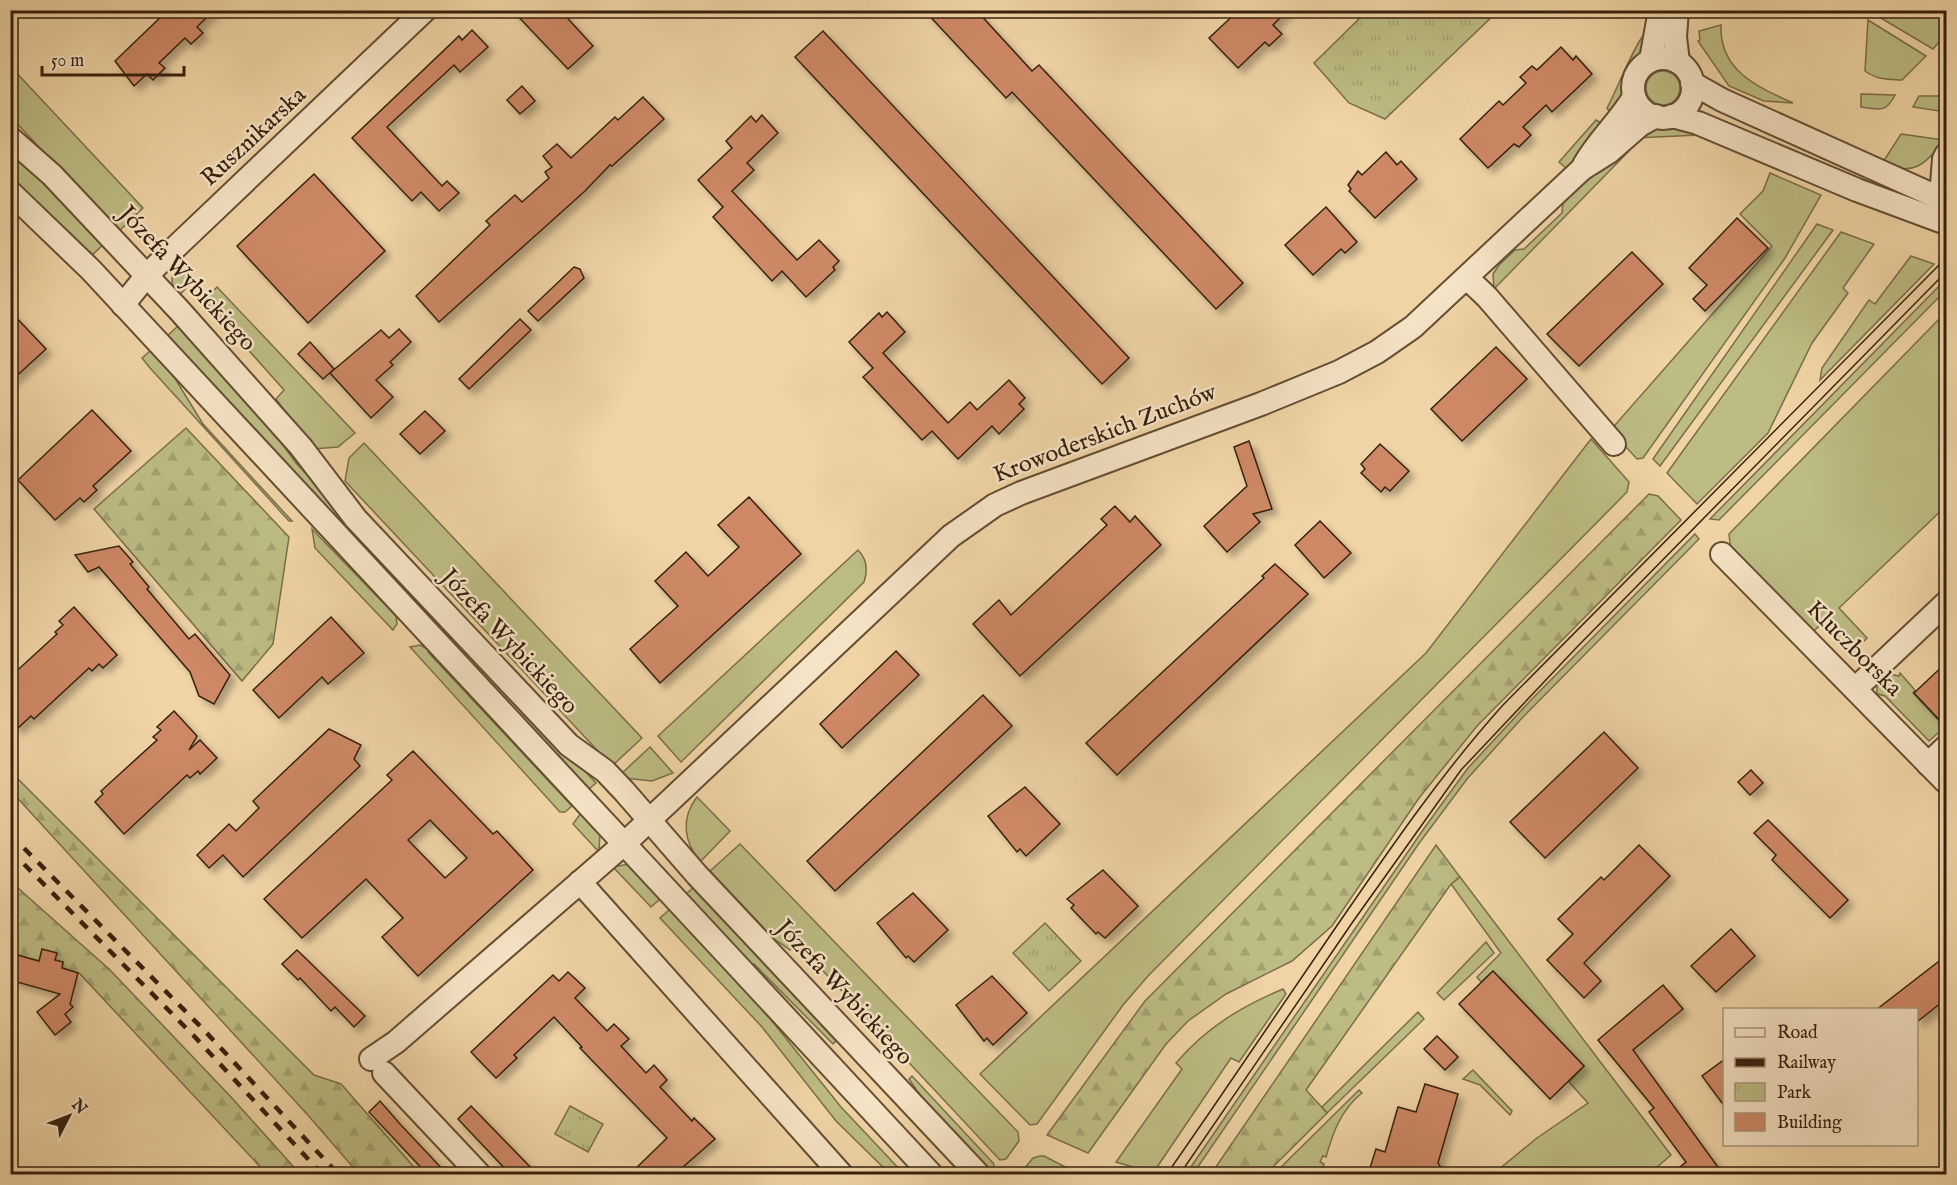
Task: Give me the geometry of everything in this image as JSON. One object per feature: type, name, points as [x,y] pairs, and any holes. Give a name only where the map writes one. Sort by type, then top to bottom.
[{"type":"street","name":"Rusznikarska","points":[[123,305],[147,275],[425,10]]},
{"type":"street","points":[[1651,60],[1660,10]]},
{"type":"street","points":[[1677,10],[1675,37],[1678,62],[1692,83],[1722,100],[1942,191]]},
{"type":"street","points":[[1678,62],[1666,58],[1651,60],[1638,72],[1634,97],[1642,109],[1698,123],[1857,190],[1947,223]]},
{"type":"street","points":[[1664,116],[1688,105],[1692,95],[1692,83]]},
{"type":"street","name":"Krowoderskich Zuchów","points":[[1582,169],[1599,140],[1621,117],[1634,97]]},
{"type":"street","name":"Krowoderskich Zuchów","points":[[624,844],[951,536],[973,519],[1021,493],[1339,372],[1413,327],[1582,169],[1609,152],[1640,125],[1664,116]]},
{"type":"street","name":"Józefa Wybickiego","points":[[10,138],[52,175],[147,275],[301,447],[356,519],[569,745],[605,771],[704,883],[978,1174]]},
{"type":"street","points":[[1920,213],[1942,191],[1944,159],[1947,155]]},
{"type":"street","points":[[10,192],[123,305],[931,1174]]},
{"type":"street","points":[[1467,278],[1494,305],[1614,444]]},
{"type":"street","name":"Kluczborska","points":[[1722,554],[1947,782]]},
{"type":"street","points":[[1855,689],[1947,603]]},
{"type":"street","points":[[1928,764],[1947,747]]},
{"type":"street","points":[[478,1174],[378,1066],[396,1042],[624,844]]},
{"type":"street","points":[[580,882],[841,1174]]},
{"type":"green space","points":[[1367,11],[1498,11],[1385,119],[1349,103],[1314,63]]},
{"type":"green space","points":[[1869,11],[1946,11],[1946,34],[1933,49]]},
{"type":"green space","points":[[1868,20],[1926,56],[1902,80],[1878,78],[1865,71]]},
{"type":"green space","points":[[1721,25],[1726,54],[1734,66],[1754,83],[1793,103],[1764,101],[1729,86],[1698,41],[1700,40],[1699,31]]},
{"type":"green space","points":[[1647,31],[1645,51],[1629,68],[1625,79],[1623,99],[1613,117],[1607,108],[1632,55]]},
{"type":"green space","points":[[11,67],[143,208],[118,232],[11,117]]},
{"type":"green space","points":[[1663,71],[1675,76],[1680,88],[1675,100],[1663,105],[1651,100],[1646,88],[1651,76]]},
{"type":"green space","points":[[1861,94],[1895,95],[1885,108],[1877,109],[1861,107]]},
{"type":"green space","points":[[1919,96],[1946,96],[1946,112],[1913,107]]},
{"type":"green space","points":[[1596,120],[1604,125],[1567,169],[1559,162]]},
{"type":"green space","points":[[1657,126],[1674,126],[1700,135],[1634,138]]},
{"type":"green space","points":[[1901,134],[1944,140],[1931,156],[1918,166],[1902,169],[1881,165]]},
{"type":"green space","points":[[11,148],[106,242],[88,259],[11,176]]},
{"type":"green space","points":[[1628,149],[1628,152],[1494,289],[1493,274],[1499,265],[1515,250],[1524,249],[1562,213],[1563,202],[1588,178]]},
{"type":"green space","points":[[1770,173],[1821,195],[1785,258],[1643,458],[1637,459],[1614,434],[1615,425],[1772,246],[1740,214],[1763,191]]},
{"type":"green space","points":[[1817,224],[1833,230],[1660,466],[1653,459]]},
{"type":"green space","points":[[1841,232],[1874,244],[1843,288],[1848,293],[1812,343],[1768,433],[1697,504],[1667,473]]},
{"type":"green space","points":[[1911,256],[1934,264],[1820,380],[1822,368],[1869,300],[1875,304]]},
{"type":"green space","points":[[181,262],[190,272],[193,280],[178,297],[173,288],[172,279],[174,271]]},
{"type":"green space","points":[[1946,279],[1946,290],[1719,520],[1710,519]]},
{"type":"green space","points":[[217,287],[355,433],[338,447],[313,449],[276,399],[284,390],[204,300]]},
{"type":"green space","points":[[1946,312],[1946,506],[1839,608],[1867,638],[1851,654],[1822,623],[1811,634],[1731,552],[1729,534]]},
{"type":"green space","points":[[182,322],[252,402],[296,463],[596,783],[588,790],[164,339]]},
{"type":"green space","points":[[152,349],[171,372],[203,424],[292,521],[289,521],[150,368],[142,358]]},
{"type":"green space","points":[[186,428],[289,537],[273,644],[242,681],[94,509]]},
{"type":"green space","points":[[1591,439],[1629,482],[1627,492],[1148,976],[1123,1005],[1037,1124],[1030,1125],[980,1074],[1426,653]]},
{"type":"green space","points":[[364,443],[642,738],[612,766],[345,481],[349,458]]},
{"type":"green space","points":[[1649,494],[1658,496],[1681,520],[1477,726],[1419,798],[1332,926],[1292,961],[1226,994],[1188,1021],[1166,1044],[1088,1153],[1047,1135],[1145,1001]]},
{"type":"green space","points":[[312,529],[396,616],[397,624],[393,630],[315,548]]},
{"type":"green space","points":[[1695,534],[1699,539],[1522,718],[1467,779],[1420,842],[1193,1174],[1186,1174],[1468,768],[1530,701]]},
{"type":"green space","points":[[858,550],[866,565],[864,582],[681,762],[658,736]]},
{"type":"green space","points":[[420,645],[429,650],[428,652],[572,806],[565,812],[560,812],[410,647]]},
{"type":"green space","points":[[1900,673],[1915,690],[1913,693],[1945,727],[1929,741],[1885,696],[1877,694],[1877,687],[1890,674],[1899,676]]},
{"type":"green space","points":[[650,747],[673,773],[652,781],[624,778],[621,774]]},
{"type":"green space","points":[[11,772],[314,1075],[341,1084],[420,1174],[359,1174],[11,791]]},
{"type":"green space","points":[[697,797],[730,831],[701,861],[691,846],[686,830],[688,813]]},
{"type":"green space","points":[[581,813],[600,832],[599,852],[573,824]]},
{"type":"green space","points":[[740,844],[1018,1132],[1019,1141],[1006,1159],[1000,1160],[797,943],[790,950],[773,938],[710,871]]},
{"type":"green space","points":[[1436,845],[1460,877],[1451,884],[1306,1090],[1327,1113],[1266,1174],[1211,1174]]},
{"type":"green space","points":[[629,864],[660,899],[651,907],[613,867]]},
{"type":"green space","points":[[1460,877],[1671,1155],[1649,1174],[1493,1174],[1537,1138],[1588,1103],[1569,1082],[1584,1066],[1493,971],[1481,982],[1477,977],[1501,953],[1451,884]]},
{"type":"green space","points":[[10,881],[109,969],[231,1097],[300,1174],[267,1174],[79,973],[62,968],[63,962],[39,961],[11,953]]},
{"type":"green space","points":[[694,887],[836,1041],[833,1044],[754,964],[752,965],[686,894]]},
{"type":"green space","points":[[670,909],[760,1006],[841,1107],[904,1174],[890,1174],[836,1121],[762,1027],[660,918]]},
{"type":"green space","points":[[1045,923],[1081,961],[1049,991],[1013,953]]},
{"type":"green space","points":[[1486,942],[1494,953],[1444,1000],[1437,993]]},
{"type":"green space","points":[[1283,989],[1286,994],[1239,1062],[1231,1058],[1153,1173],[1116,1162],[1182,1069],[1176,1063],[1187,1051],[1199,1039],[1238,1011]]},
{"type":"green space","points":[[1418,1012],[1424,1019],[1327,1113],[1322,1107]]},
{"type":"green space","points":[[1473,1070],[1512,1111],[1510,1115],[1480,1085],[1463,1079]]},
{"type":"green space","points":[[912,1076],[994,1164],[993,1174],[926,1104],[909,1079]]},
{"type":"green space","points":[[1359,1090],[1362,1093],[1343,1114],[1326,1157],[1323,1156],[1320,1162],[1324,1164],[1321,1174],[1274,1174]]},
{"type":"green space","points":[[570,1106],[603,1124],[588,1152],[555,1134]]},
{"type":"green space","points":[[1040,1156],[1075,1172],[1073,1174],[1020,1174],[1033,1158]]},
{"type":"building","points":[[168,10],[214,10],[197,27],[203,33],[191,44],[185,38],[159,63],[165,68],[153,80],[147,74],[134,86],[115,61]]},
{"type":"building","points":[[512,10],[560,10],[593,46],[568,69]]},
{"type":"building","points":[[924,10],[976,10],[1032,71],[1039,65],[1243,283],[1216,309],[1012,92],[1006,98]]},
{"type":"building","points":[[1239,10],[1288,10],[1273,25],[1282,34],[1269,46],[1265,42],[1238,68],[1209,38]]},
{"type":"building","points":[[472,30],[488,47],[460,72],[454,65],[387,127],[442,186],[447,181],[459,193],[439,211],[421,192],[412,201],[352,138],[459,36],[462,40]]},
{"type":"building","points":[[823,31],[1129,358],[1102,384],[795,57]]},
{"type":"building","points":[[1561,47],[1573,60],[1576,56],[1592,74],[1552,112],[1546,105],[1523,127],[1531,135],[1519,147],[1514,144],[1488,168],[1460,139],[1499,101],[1503,105],[1526,83],[1520,77],[1532,66],[1537,70]]},
{"type":"building","points":[[522,86],[535,101],[520,114],[507,100]]},
{"type":"building","points":[[643,97],[664,119],[612,166],[610,165],[585,191],[439,322],[416,296],[490,225],[486,221],[515,195],[522,202],[549,178],[545,172],[552,167],[543,156],[557,144],[571,158],[615,117],[618,120]]},
{"type":"building","points":[[762,115],[778,133],[747,163],[754,170],[732,191],[797,260],[819,240],[839,261],[833,267],[835,270],[806,297],[782,271],[772,281],[713,217],[723,207],[698,180],[732,148],[726,141],[751,116],[756,122]]},
{"type":"building","points":[[1386,152],[1397,165],[1401,161],[1417,179],[1375,218],[1349,191],[1351,189],[1348,185],[1358,171],[1362,175]]},
{"type":"building","points":[[314,174],[385,251],[308,323],[237,246]]},
{"type":"building","points":[[1326,207],[1357,242],[1345,253],[1341,249],[1313,275],[1285,245]]},
{"type":"building","points":[[1737,218],[1768,248],[1705,311],[1693,299],[1707,285],[1689,268]]},
{"type":"building","points":[[1632,252],[1663,284],[1579,366],[1547,334]]},
{"type":"building","points":[[574,267],[580,269],[584,278],[538,321],[528,311]]},
{"type":"building","points":[[10,311],[46,349],[10,382]]},
{"type":"building","points":[[887,312],[905,332],[883,353],[948,423],[970,402],[977,410],[1009,380],[1025,398],[1019,404],[1024,409],[999,434],[992,426],[958,459],[932,431],[922,440],[863,377],[873,368],[849,342],[879,313],[882,317]]},
{"type":"building","points":[[520,319],[531,330],[469,389],[459,379]]},
{"type":"building","points":[[399,329],[411,342],[390,362],[393,365],[376,380],[393,397],[371,418],[330,373],[381,330],[389,338]]},
{"type":"building","points":[[310,342],[334,369],[323,379],[298,354]]},
{"type":"building","points":[[1496,347],[1527,379],[1462,441],[1431,409]]},
{"type":"building","points":[[92,410],[131,451],[93,486],[97,490],[84,502],[80,498],[55,520],[18,480]]},
{"type":"building","points":[[425,411],[445,431],[420,454],[400,434]]},
{"type":"building","points":[[1249,441],[1272,509],[1253,514],[1260,522],[1227,552],[1204,526],[1247,486],[1234,447]]},
{"type":"building","points":[[1380,444],[1409,471],[1390,491],[1385,487],[1381,492],[1361,473],[1365,469],[1361,464]]},
{"type":"building","points":[[749,497],[801,554],[660,683],[630,649],[678,606],[655,581],[686,552],[708,576],[739,547],[718,525]]},
{"type":"building","points":[[1115,506],[1130,522],[1135,516],[1161,545],[1020,676],[973,624],[999,600],[1011,615],[1107,525],[1101,519]]},
{"type":"building","points":[[1320,521],[1351,553],[1324,578],[1295,545]]},
{"type":"building","points":[[119,546],[133,562],[130,564],[149,587],[147,589],[189,639],[195,634],[230,675],[214,704],[199,696],[190,672],[99,567],[88,572],[75,555]]},
{"type":"building","points":[[1275,564],[1308,594],[1117,775],[1086,743],[1264,578],[1262,576]]},
{"type":"building","points":[[74,607],[117,655],[103,668],[99,664],[92,671],[89,668],[34,719],[31,716],[17,729],[10,721],[10,677],[57,634],[55,632],[63,625],[59,621]]},
{"type":"building","points":[[331,617],[364,653],[328,684],[322,677],[279,718],[253,690]]},
{"type":"building","points":[[896,651],[919,675],[842,748],[820,724]]},
{"type":"building","points":[[1947,662],[1947,728],[1914,693]]},
{"type":"building","points":[[983,695],[1012,726],[835,891],[807,861]]},
{"type":"building","points":[[174,711],[197,736],[189,750],[200,740],[217,758],[200,774],[198,771],[190,778],[187,775],[124,834],[95,802],[103,794],[101,791],[157,740],[153,737],[161,730],[157,727]]},
{"type":"building","points":[[329,729],[361,745],[354,759],[360,766],[243,877],[223,855],[209,868],[197,855],[229,824],[236,831],[259,808],[253,801]]},
{"type":"building","points":[[1604,732],[1638,768],[1545,858],[1510,822]]},
{"type":"building","points":[[413,751],[493,834],[497,831],[533,870],[418,976],[382,937],[403,918],[366,879],[302,938],[264,899],[392,780],[387,775]],"holes":[[[430,820],[467,858],[445,878],[408,840]]]},
{"type":"building","points":[[1751,770],[1763,783],[1750,795],[1738,782]]},
{"type":"building","points":[[1025,787],[1060,824],[1026,856],[1020,849],[1017,852],[988,816]]},
{"type":"building","points":[[1768,820],[1848,900],[1830,918],[1772,860],[1776,855],[1754,833]]},
{"type":"building","points":[[1639,845],[1670,876],[1584,963],[1601,981],[1584,998],[1547,960],[1573,934],[1558,919],[1601,877],[1604,880]]},
{"type":"building","points":[[1103,870],[1138,906],[1105,938],[1098,932],[1096,934],[1071,908],[1074,905],[1067,899]]},
{"type":"building","points":[[913,893],[948,930],[914,962],[908,956],[906,958],[877,923]]},
{"type":"building","points":[[1731,929],[1755,956],[1716,992],[1691,966]]},
{"type":"building","points":[[42,949],[57,953],[55,960],[63,962],[62,968],[78,973],[70,1004],[73,1007],[65,1014],[71,1022],[55,1035],[37,1012],[60,994],[10,980],[10,953],[39,961]]},
{"type":"building","points":[[297,950],[365,1016],[354,1027],[335,1007],[331,1011],[300,978],[298,980],[282,964]]},
{"type":"building","points":[[1947,955],[1947,998],[1918,1021],[1918,1008],[1879,1008]]},
{"type":"building","points":[[1493,971],[1584,1066],[1550,1099],[1459,1004]]},
{"type":"building","points":[[568,972],[585,988],[575,998],[607,1031],[614,1024],[629,1039],[621,1046],[646,1073],[654,1065],[667,1080],[660,1087],[692,1121],[694,1118],[715,1139],[675,1174],[630,1174],[667,1138],[580,1048],[582,1047],[554,1017],[514,1055],[517,1058],[496,1078],[471,1052],[553,975],[559,981]]},
{"type":"building","points":[[992,976],[1027,1013],[993,1045],[987,1038],[984,1041],[956,1005]]},
{"type":"building","points":[[1663,985],[1683,1009],[1633,1050],[1723,1174],[1671,1174],[1686,1162],[1649,1112],[1654,1108],[1598,1040]]},
{"type":"building","points":[[1437,1036],[1458,1057],[1445,1070],[1424,1049]]},
{"type":"building","points":[[1723,1060],[1723,1104],[1702,1076]]},
{"type":"building","points":[[1425,1084],[1458,1094],[1438,1163],[1445,1174],[1368,1174],[1376,1149],[1385,1152],[1398,1107],[1416,1112]]},
{"type":"building","points":[[380,1101],[447,1174],[427,1174],[369,1112]]},
{"type":"building","points":[[471,1106],[537,1174],[510,1174],[458,1119]]},
{"type":"tram line","points":[[1167,1174],[1396,841],[1480,731],[1503,705],[1946,258]]},
{"type":"tram line","points":[[1180,1174],[1352,923],[1461,770],[1577,647],[1946,272]]},
{"type":"railway","points":[[10,834],[203,1029],[338,1174]]},
{"type":"railway","points":[[10,850],[194,1036],[322,1174]]}]
